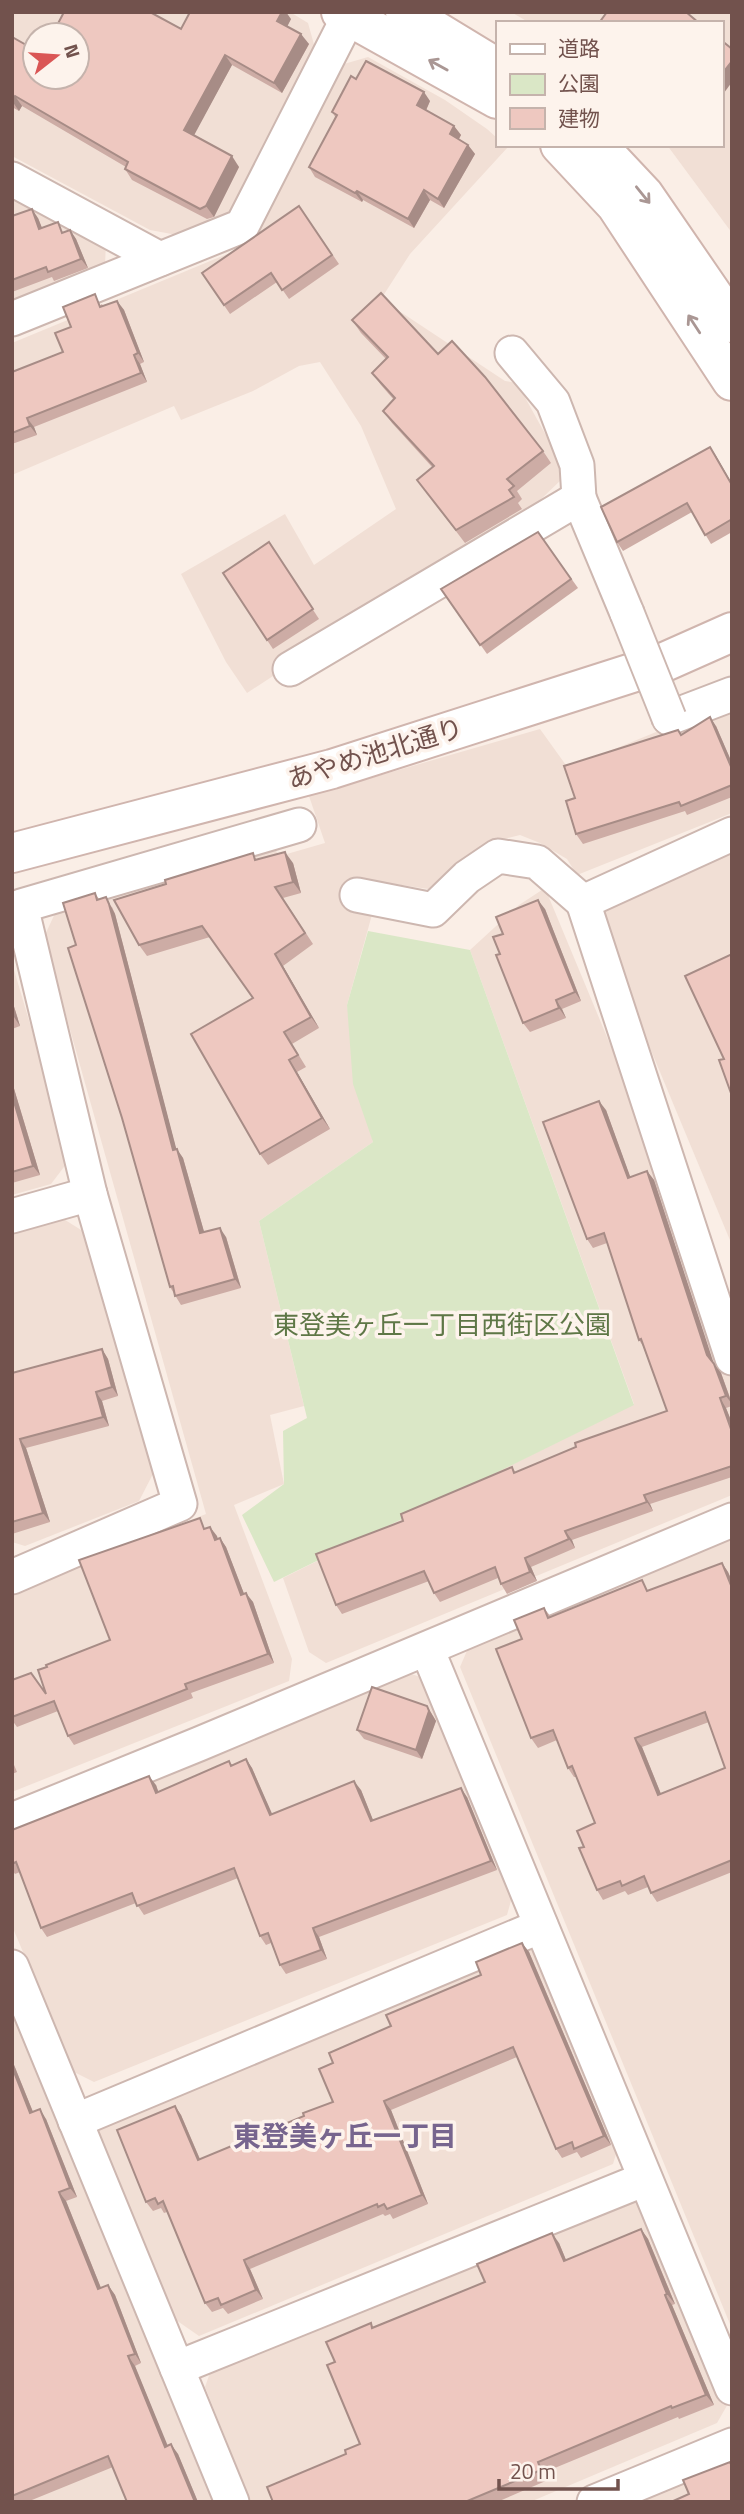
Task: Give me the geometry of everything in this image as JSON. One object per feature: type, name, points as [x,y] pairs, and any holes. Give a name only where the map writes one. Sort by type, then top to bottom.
[{"type":"street","points":[[405,12],[496,67]]},
{"type":"street","points":[[12,319],[242,226],[347,14],[496,99]]},
{"type":"street","points":[[562,147],[616,205],[732,381]]},
{"type":"street","points":[[599,147],[644,195],[732,323]]},
{"type":"street","points":[[12,179],[160,259]]},
{"type":"street","points":[[512,353],[554,402],[577,465],[579,498],[669,718],[732,694]]},
{"type":"street","points":[[290,668],[579,498]]},
{"type":"street","name":"あやめ池北通り","points":[[12,853],[331,769],[660,664],[732,632]]},
{"type":"street","points":[[12,1577],[180,1504],[90,1194],[21,906],[299,825]]},
{"type":"street","points":[[583,902],[732,834]]},
{"type":"street","points":[[357,895],[433,910],[467,877],[498,856],[537,862],[583,902],[732,1359]]},
{"type":"street","points":[[12,1216],[90,1194]]},
{"type":"street","points":[[12,1820],[732,1520]]},
{"type":"street","points":[[427,1649],[732,2388]]},
{"type":"street","points":[[75,2121],[541,1927]]},
{"type":"street","points":[[12,1967],[232,2502]]},
{"type":"street","points":[[177,2368],[645,2179]]},
{"type":"street","points":[[594,2502],[732,2445]]},
{"type":"shaded area","points":[[12,12],[290,12],[308,23],[315,48],[226,218],[177,235],[150,230],[12,156]]},
{"type":"shaded area","points":[[511,12],[732,12],[732,233],[668,147],[723,147],[723,21],[527,21]]},
{"type":"shaded area","points":[[368,57],[445,100],[487,129],[496,137],[496,147],[508,147],[410,254],[381,299],[505,381],[517,383],[563,466],[562,479],[537,503],[247,693],[226,662],[181,574],[285,514],[314,565],[396,509],[361,426],[320,362],[299,366],[253,391],[181,420],[174,406],[12,475],[12,343],[249,245],[344,64]]},
{"type":"shaded area","points":[[12,193],[106,240],[105,266],[12,304]]},
{"type":"shaded area","points":[[732,701],[732,813],[577,875],[567,859],[520,835],[489,843],[435,890],[381,882],[347,1005],[373,1142],[259,1221],[304,1406],[270,1415],[284,1484],[234,1505],[292,1659],[289,1681],[12,1792],[12,1590],[206,1514],[44,937],[58,907],[273,847],[280,856],[325,843],[309,796],[540,729],[568,768]]},
{"type":"shaded area","points":[[732,848],[732,1245],[598,923],[605,900]]},
{"type":"shaded area","points":[[545,888],[721,1311],[732,1362],[732,1495],[326,1663],[309,1652],[283,1578],[634,1404],[470,950],[519,905]]},
{"type":"shaded area","points":[[12,963],[70,1159],[51,1184],[12,1195]]},
{"type":"shaded area","points":[[62,1218],[89,1235],[155,1470],[139,1501],[25,1546],[12,1542],[12,1232]]},
{"type":"shaded area","points":[[732,1537],[732,2329],[460,1667],[469,1646]]},
{"type":"shaded area","points":[[405,1672],[430,1680],[515,1886],[507,1915],[94,2082],[74,2072],[12,1926],[12,1833]]},
{"type":"shaded area","points":[[518,1942],[541,1952],[620,2141],[613,2164],[199,2336],[176,2320],[98,2130],[107,2114]]},
{"type":"shaded area","points":[[12,2006],[213,2502],[12,2502]]},
{"type":"shaded area","points":[[625,2197],[647,2206],[729,2402],[717,2423],[530,2502],[251,2502],[205,2387],[212,2367]]},
{"type":"shaded area","points":[[732,2462],[732,2502],[635,2502]]},
{"type":"green space","name":"東登美ヶ丘一丁目西街区公園","points":[[368,931],[470,950],[634,1405],[274,1582],[242,1515],[284,1484],[283,1431],[307,1418],[259,1221],[373,1142],[353,1084],[347,1005]]},
{"type":"building","points":[[64,12],[150,12],[181,29],[190,12],[282,12],[277,21],[301,34],[274,83],[225,55],[184,130],[232,156],[206,206],[200,209],[125,169],[128,162],[15,96],[12,100],[12,37],[21,42],[21,91],[91,91],[91,21],[59,21]]},
{"type":"building","points":[[607,12],[686,12],[697,21],[600,21]]},
{"type":"building","points":[[723,42],[732,49],[732,61],[723,72]]},
{"type":"building","points":[[366,61],[424,92],[417,105],[454,126],[450,134],[468,145],[438,199],[424,190],[408,219],[309,167],[337,115],[332,112],[351,76],[356,79]]},
{"type":"building","points":[[299,206],[332,255],[282,290],[271,273],[224,305],[202,273]]},
{"type":"building","points":[[32,209],[39,229],[58,222],[62,233],[70,230],[81,259],[48,272],[46,267],[12,280],[12,216]]},
{"type":"building","points":[[381,293],[438,354],[452,341],[485,377],[543,451],[507,479],[514,486],[509,490],[514,497],[456,530],[417,480],[434,466],[383,411],[395,398],[372,373],[388,357],[352,320]]},
{"type":"building","points":[[95,294],[100,307],[117,301],[138,353],[134,355],[141,373],[27,418],[30,426],[12,433],[12,372],[63,352],[55,333],[71,327],[63,307]]},
{"type":"building","points":[[710,447],[732,485],[732,519],[705,535],[687,503],[617,542],[601,507]]},
{"type":"building","points":[[538,532],[571,579],[480,645],[441,589]]},
{"type":"building","points":[[269,542],[313,609],[267,640],[223,573]]},
{"type":"building","points":[[710,717],[732,769],[732,785],[681,806],[679,802],[576,834],[566,801],[575,798],[564,766],[678,730],[681,735]]},
{"type":"building","points":[[285,852],[293,882],[275,887],[305,933],[275,954],[311,1017],[284,1032],[298,1055],[289,1060],[322,1118],[260,1154],[191,1034],[253,998],[202,926],[139,945],[114,900],[166,884],[165,880],[253,853],[255,860]]},
{"type":"building","points":[[95,893],[97,900],[106,897],[109,904],[173,1150],[177,1149],[200,1233],[220,1228],[235,1279],[175,1296],[173,1286],[170,1287],[122,1118],[68,948],[76,945],[63,903]]},
{"type":"building","points":[[538,900],[575,992],[556,1000],[559,1008],[523,1023],[496,955],[500,954],[493,937],[503,934],[496,917]]},
{"type":"building","points":[[732,954],[732,1096],[719,1060],[724,1059],[685,976]]},
{"type":"building","points":[[12,1095],[33,1166],[12,1172]]},
{"type":"building","points":[[599,1101],[628,1178],[647,1171],[707,1355],[714,1364],[726,1396],[720,1398],[732,1432],[732,1466],[644,1495],[647,1502],[565,1531],[569,1539],[525,1558],[530,1572],[501,1584],[495,1567],[434,1593],[424,1571],[336,1605],[316,1554],[403,1521],[401,1514],[512,1467],[514,1473],[576,1447],[575,1443],[667,1411],[641,1339],[639,1340],[604,1233],[587,1239],[543,1122]]},
{"type":"building","points":[[102,1349],[112,1387],[96,1392],[103,1417],[20,1439],[43,1513],[12,1522],[12,1373]]},
{"type":"building","points":[[200,1518],[204,1529],[210,1527],[215,1540],[220,1538],[241,1595],[246,1593],[268,1654],[185,1684],[187,1689],[68,1736],[54,1701],[12,1717],[12,1680],[31,1673],[46,1694],[38,1670],[110,1640],[79,1560]]},
{"type":"building","points":[[722,1563],[732,1588],[732,1860],[651,1893],[644,1876],[622,1886],[620,1881],[597,1890],[579,1848],[584,1847],[577,1831],[595,1823],[572,1766],[568,1768],[553,1730],[531,1738],[496,1649],[522,1639],[514,1620],[544,1608],[548,1618],[642,1580],[647,1591]],"holes":[[[705,1712],[725,1768],[658,1795],[635,1738]]]},
{"type":"building","points":[[372,1687],[427,1706],[429,1711],[416,1750],[357,1730]]},
{"type":"building","points":[[246,1759],[270,1815],[354,1781],[371,1821],[461,1788],[491,1861],[313,1928],[321,1950],[280,1965],[268,1933],[260,1936],[234,1868],[137,1906],[132,1893],[41,1928],[16,1862],[12,1864],[12,1830],[149,1776],[156,1793],[229,1761],[231,1766]]},
{"type":"building","points":[[522,1943],[604,2136],[574,2149],[572,2142],[556,2149],[513,2047],[384,2101],[422,2195],[387,2209],[384,2204],[378,2207],[377,2204],[244,2260],[256,2290],[221,2305],[218,2298],[205,2303],[163,2201],[158,2204],[155,2198],[146,2202],[117,2130],[175,2106],[198,2160],[304,2116],[303,2113],[333,2102],[319,2069],[333,2063],[329,2053],[391,2026],[386,2015],[481,1975],[476,1962]]},
{"type":"building","points":[[12,2067],[30,2113],[40,2109],[70,2188],[59,2192],[98,2289],[108,2285],[135,2354],[128,2356],[165,2447],[171,2444],[195,2502],[127,2502],[108,2456],[12,2496]]},
{"type":"building","points":[[641,2229],[706,2395],[672,2408],[671,2406],[538,2462],[541,2470],[465,2502],[273,2502],[267,2487],[346,2454],[345,2450],[360,2444],[327,2365],[335,2362],[326,2342],[371,2323],[372,2328],[485,2282],[477,2264],[552,2233],[564,2261]]},
{"type":"building","points":[[730,2462],[732,2502],[671,2502],[689,2494],[683,2480]]},
{"type":"district","name":"東登美ヶ丘一丁目","points":[[345,2135]]}]
